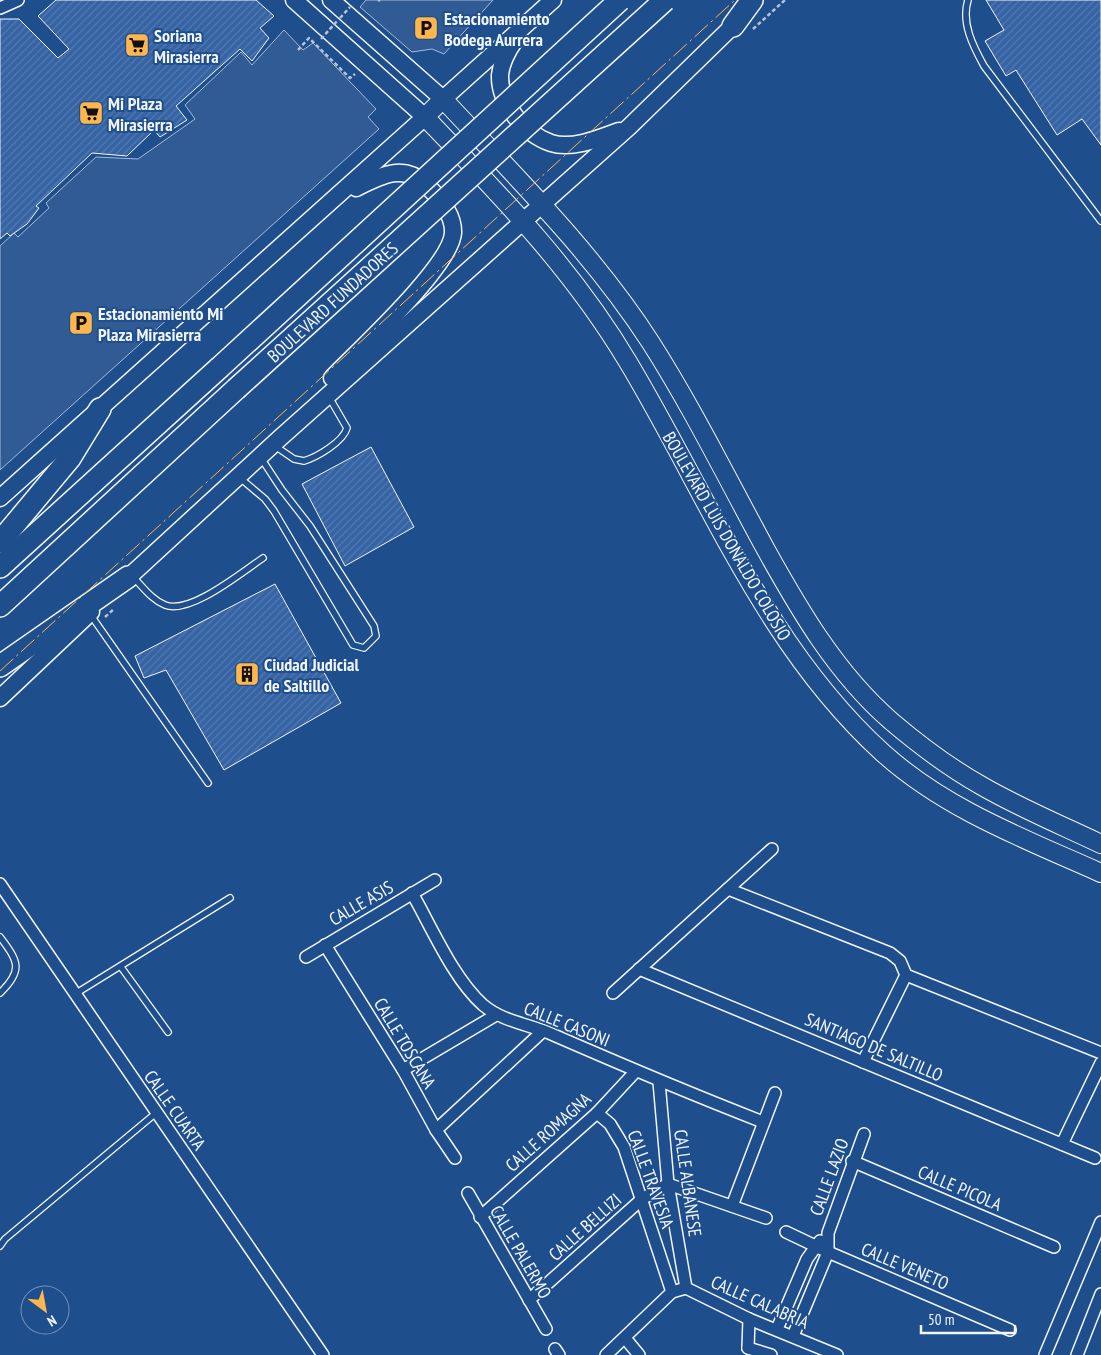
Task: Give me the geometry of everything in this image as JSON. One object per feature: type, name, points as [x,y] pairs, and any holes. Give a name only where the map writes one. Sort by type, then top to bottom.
[{"type":"highway","name":"BOULEVARD FUNDADORES","points":[[0,567],[620,0]]},
{"type":"highway","name":"BOULEVARD FUNDADORES","points":[[0,606],[665,0]]},
{"type":"highway","points":[[733,26],[752,0]]},
{"type":"highway","points":[[0,542],[70,458],[100,409]]},
{"type":"highway","points":[[0,666],[130,576]]},
{"type":"main road","points":[[294,0],[425,118]]},
{"type":"main road","points":[[0,498],[425,118],[443,99],[553,0]]},
{"type":"main road","points":[[0,698],[276,441],[629,127],[761,0]]},
{"type":"main road","points":[[336,8],[443,99]]},
{"type":"main road","points":[[524,26],[512,44],[500,75],[502,90],[515,116],[540,137],[551,143],[561,144],[583,143],[629,127]]},
{"type":"main road","name":"BOULEVARD LUIS DONALDO COLOSIO","points":[[443,99],[541,204],[607,282],[650,342],[798,607],[829,654],[861,692],[890,720],[981,786],[1101,844]]},
{"type":"main road","name":"BOULEVARD LUIS DONALDO COLOSIO","points":[[425,118],[524,220],[571,280],[628,361],[785,640],[815,681],[848,720],[884,754],[922,784],[967,812],[1101,873]]},
{"type":"main road","points":[[276,441],[316,395],[422,285],[445,256],[452,237],[452,222],[448,213],[430,188],[409,172],[390,173],[338,196]]},
{"type":"street","points":[[0,8],[18,0]]},
{"type":"street","points":[[613,993],[772,849]]},
{"type":"street","name":"CALLE ASIS","points":[[306,956],[435,880]]},
{"type":"street","name":"CALLE CUARTA","points":[[0,884],[324,1355]]},
{"type":"street","points":[[728,889],[890,953],[900,961],[906,975],[1101,1053]]},
{"type":"street","name":"CALLE CASONI","points":[[412,893],[459,975],[481,1003],[496,1015],[544,1031],[659,1082],[763,1122]]},
{"type":"street","name":"CALLE TOSCANA","points":[[325,945],[402,1070],[436,1130],[455,1158]]},
{"type":"street","name":"SANTIAGO DE SALTILLO","points":[[639,969],[1095,1158]]},
{"type":"street","points":[[863,1062],[906,975]]},
{"type":"street","points":[[402,1070],[496,1015]]},
{"type":"street","points":[[436,1130],[544,1031]]},
{"type":"street","points":[[1062,1144],[1098,1078],[1101,1063]]},
{"type":"street","name":"CALLE ROMAGNA","points":[[480,1216],[597,1113],[636,1071]]},
{"type":"street","name":"CALLE ALBANESE","points":[[659,1082],[668,1184],[686,1288]]},
{"type":"street","points":[[732,1206],[775,1093]]},
{"type":"street","name":"CALLE TRAVESIA","points":[[597,1113],[610,1124],[624,1147],[672,1292]]},
{"type":"street","name":"CALLE LAZIO","points":[[793,1336],[828,1252],[828,1233],[852,1162],[864,1134]]},
{"type":"street","name":"CALLE PICOLA","points":[[852,1162],[1054,1247]]},
{"type":"street","points":[[668,1184],[766,1218]]},
{"type":"street","name":"CALLE BELLIZI","points":[[529,1300],[642,1199],[668,1184]]},
{"type":"street","name":"CALLE PALERMO","points":[[468,1193],[546,1329]]},
{"type":"street","points":[[1045,1355],[1101,1222]]},
{"type":"street","name":"CALLE VENETO","points":[[786,1232],[1010,1330]]},
{"type":"street","name":"CALLE LAZIO","points":[[777,1329],[815,1246],[828,1233]]},
{"type":"street","name":"CALLE CALABRIA","points":[[672,1292],[686,1288],[750,1319],[835,1355]]},
{"type":"street","points":[[606,1355],[672,1292]]},
{"type":"street","points":[[1077,1355],[1101,1294]]},
{"type":"street","points":[[750,1319],[743,1352],[771,1355]]},
{"type":"street","points":[[625,1338],[639,1355]]},
{"type":"lane","points":[[968,0],[965,10],[966,24],[984,66],[1101,220]]},
{"type":"lane","points":[[276,441],[294,459],[301,461],[315,457],[337,441],[347,428],[328,395]]},
{"type":"lane","points":[[238,477],[265,499],[274,511],[353,646],[364,648],[376,636],[374,626],[310,526],[282,490],[260,456]]},
{"type":"lane","points":[[130,576],[155,600],[170,607],[179,607],[200,599],[263,558]]},
{"type":"lane","points":[[90,613],[208,783]]},
{"type":"lane","points":[[75,994],[230,898]]},
{"type":"lane","points":[[0,937],[16,960],[17,968],[15,975],[0,993]]},
{"type":"lane","points":[[121,967],[168,1032]]},
{"type":"lane","points":[[0,1246],[5,1239],[156,1113]]},
{"type":"path","points":[[321,39],[336,8],[350,7]]},
{"type":"path","points":[[298,50],[310,38],[350,78],[357,72]]},
{"type":"shaded area","name":"Estacionamiento Bodega Aurrera","points":[[366,0],[493,0],[444,54],[432,49],[412,52],[360,7]]},
{"type":"shaded area","name":"Estacionamiento Mi Plaza Mirasierra","points":[[284,30],[303,50],[313,43],[376,109],[368,117],[379,129],[0,470],[0,246],[14,233],[18,237],[49,208],[46,203],[96,157],[138,159],[195,119],[185,105],[241,52],[252,65]]},
{"type":"building","name":"Mi Plaza Mirasierra","points":[[56,0],[256,0],[274,16],[260,28],[269,38],[252,61],[240,49],[176,106],[187,120],[160,137],[154,130],[127,156],[92,153],[36,206],[39,208],[27,224],[10,236],[7,233],[0,239],[0,19],[19,19],[58,58],[69,49],[38,16]]},
{"type":"building","points":[[986,0],[1101,0],[1101,145],[1082,119],[1057,135],[1016,70],[1006,76],[985,41],[1004,30]]},
{"type":"building","points":[[371,447],[414,527],[345,566],[302,484]]},
{"type":"building","name":"Ciudad Judicial de Saltillo","points":[[275,584],[341,703],[224,770],[166,670],[144,678],[135,656]]},
{"type":"power","points":[[0,671],[735,0]]},
{"type":"place","name":"Estacionamiento Bodega Aurrera","points":[[426,28]]},
{"type":"place","name":"Soriana Mirasierra","points":[[137,45]]},
{"type":"place","name":"Mi Plaza Mirasierra","points":[[91,113]]},
{"type":"place","name":"Estacionamiento Mi Plaza Mirasierra","points":[[81,323]]},
{"type":"place","name":"Ciudad Judicial de Saltillo","points":[[247,674]]}]
